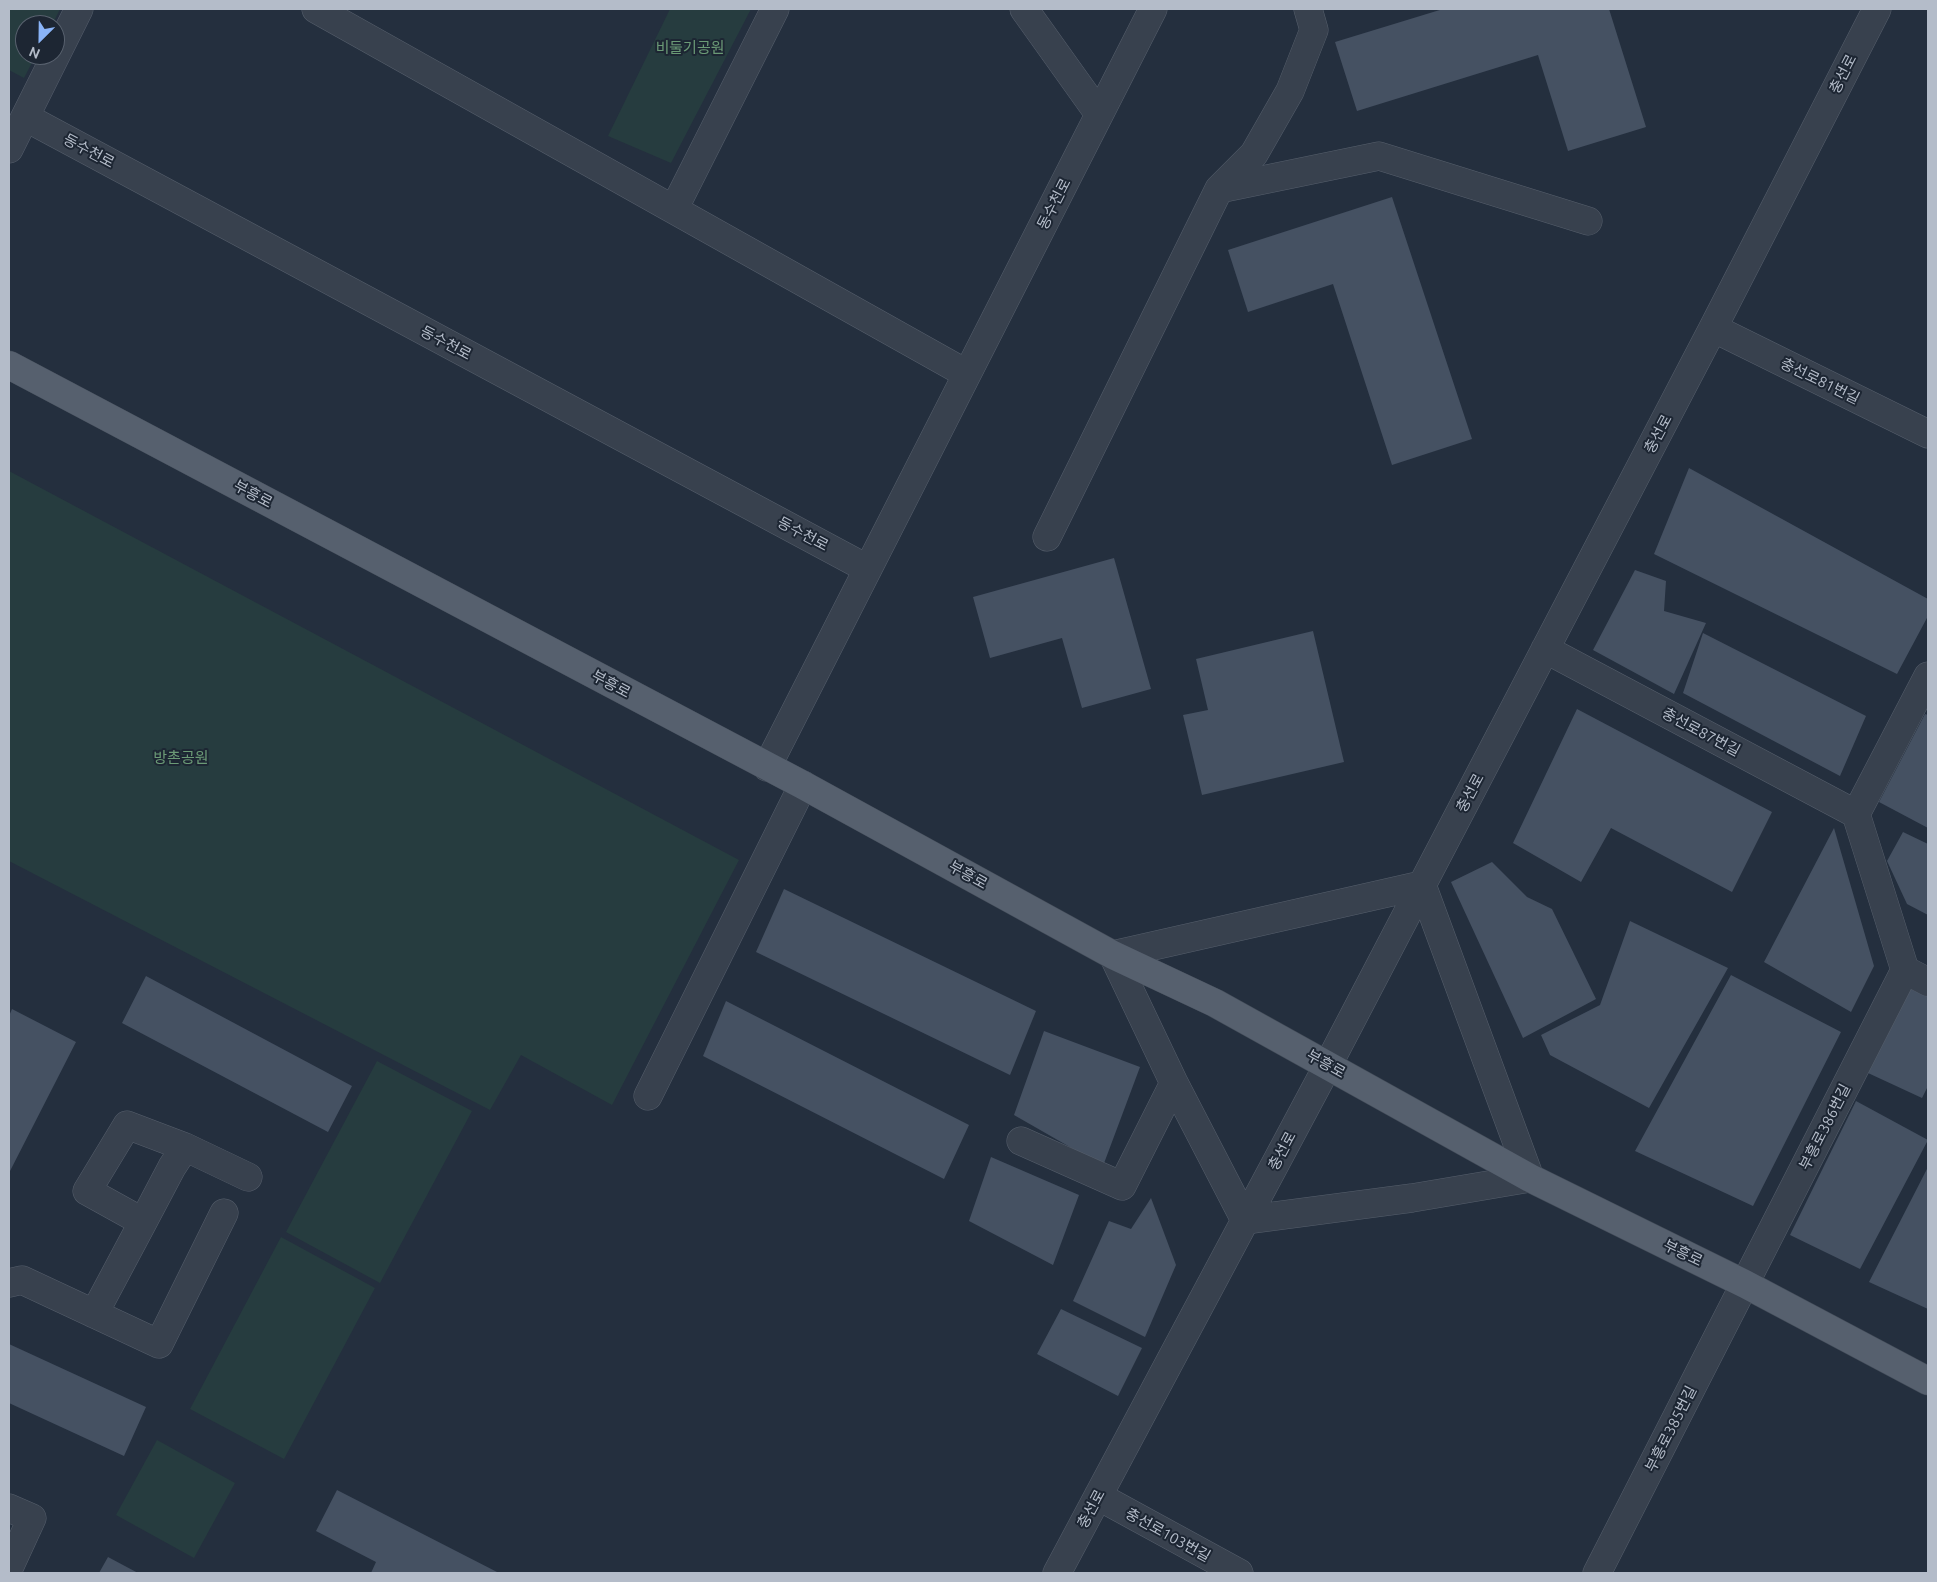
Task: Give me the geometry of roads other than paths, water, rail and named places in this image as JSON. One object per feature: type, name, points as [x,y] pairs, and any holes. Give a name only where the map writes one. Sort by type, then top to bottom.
[{"type":"main road","name":"부흥로","points":[[9,365],[768,766],[1113,955],[1215,1003],[1530,1178],[1745,1284],[1928,1381]]},
{"type":"street","points":[[9,149],[79,9]]},
{"type":"street","points":[[316,9],[967,374]]},
{"type":"street","points":[[674,209],[775,9]]},
{"type":"street","points":[[1024,9],[1099,114]]},
{"type":"street","name":"동수천로","points":[[768,766],[1153,9]]},
{"type":"street","points":[[1047,537],[1219,189],[1254,154],[1290,91],[1314,30],[1308,9]]},
{"type":"street","name":"충선로","points":[[1057,1573],[1328,1065],[1713,328],[1877,9]]},
{"type":"street","name":"동수천로","points":[[25,117],[868,569]]},
{"type":"street","points":[[1219,189],[1379,156],[1588,221]]},
{"type":"street","name":"충선로81번길","points":[[1713,328],[1928,434]]},
{"type":"street","name":"충선로87번길","points":[[1545,649],[1856,814]]},
{"type":"street","points":[[1856,814],[1924,693]]},
{"type":"street","points":[[648,1096],[803,785]]},
{"type":"street","name":"부흥로386번길","points":[[1745,1284],[1917,976],[1856,814]]},
{"type":"street","points":[[1422,885],[1530,1178],[1412,1198],[1245,1220],[1174,1083],[1113,955],[1422,885]]},
{"type":"street","points":[[1021,1141],[1122,1186],[1174,1083]]},
{"type":"street","points":[[143,1222],[87,1191],[127,1125],[185,1146],[248,1177]]},
{"type":"street","points":[[94,1314],[185,1146]]},
{"type":"street","points":[[9,1283],[22,1280],[159,1344],[224,1214]]},
{"type":"street","name":"부흥로385번길","points":[[1597,1573],[1745,1284]]},
{"type":"street","name":"충선로103번길","points":[[1098,1496],[1239,1573]]},
{"type":"street","points":[[9,1508],[32,1518],[9,1568]]},
{"type":"park label","name":"비둘기공원","points":[[690,48]]},
{"type":"park label","name":"방촌공원","points":[[181,758]]}]
